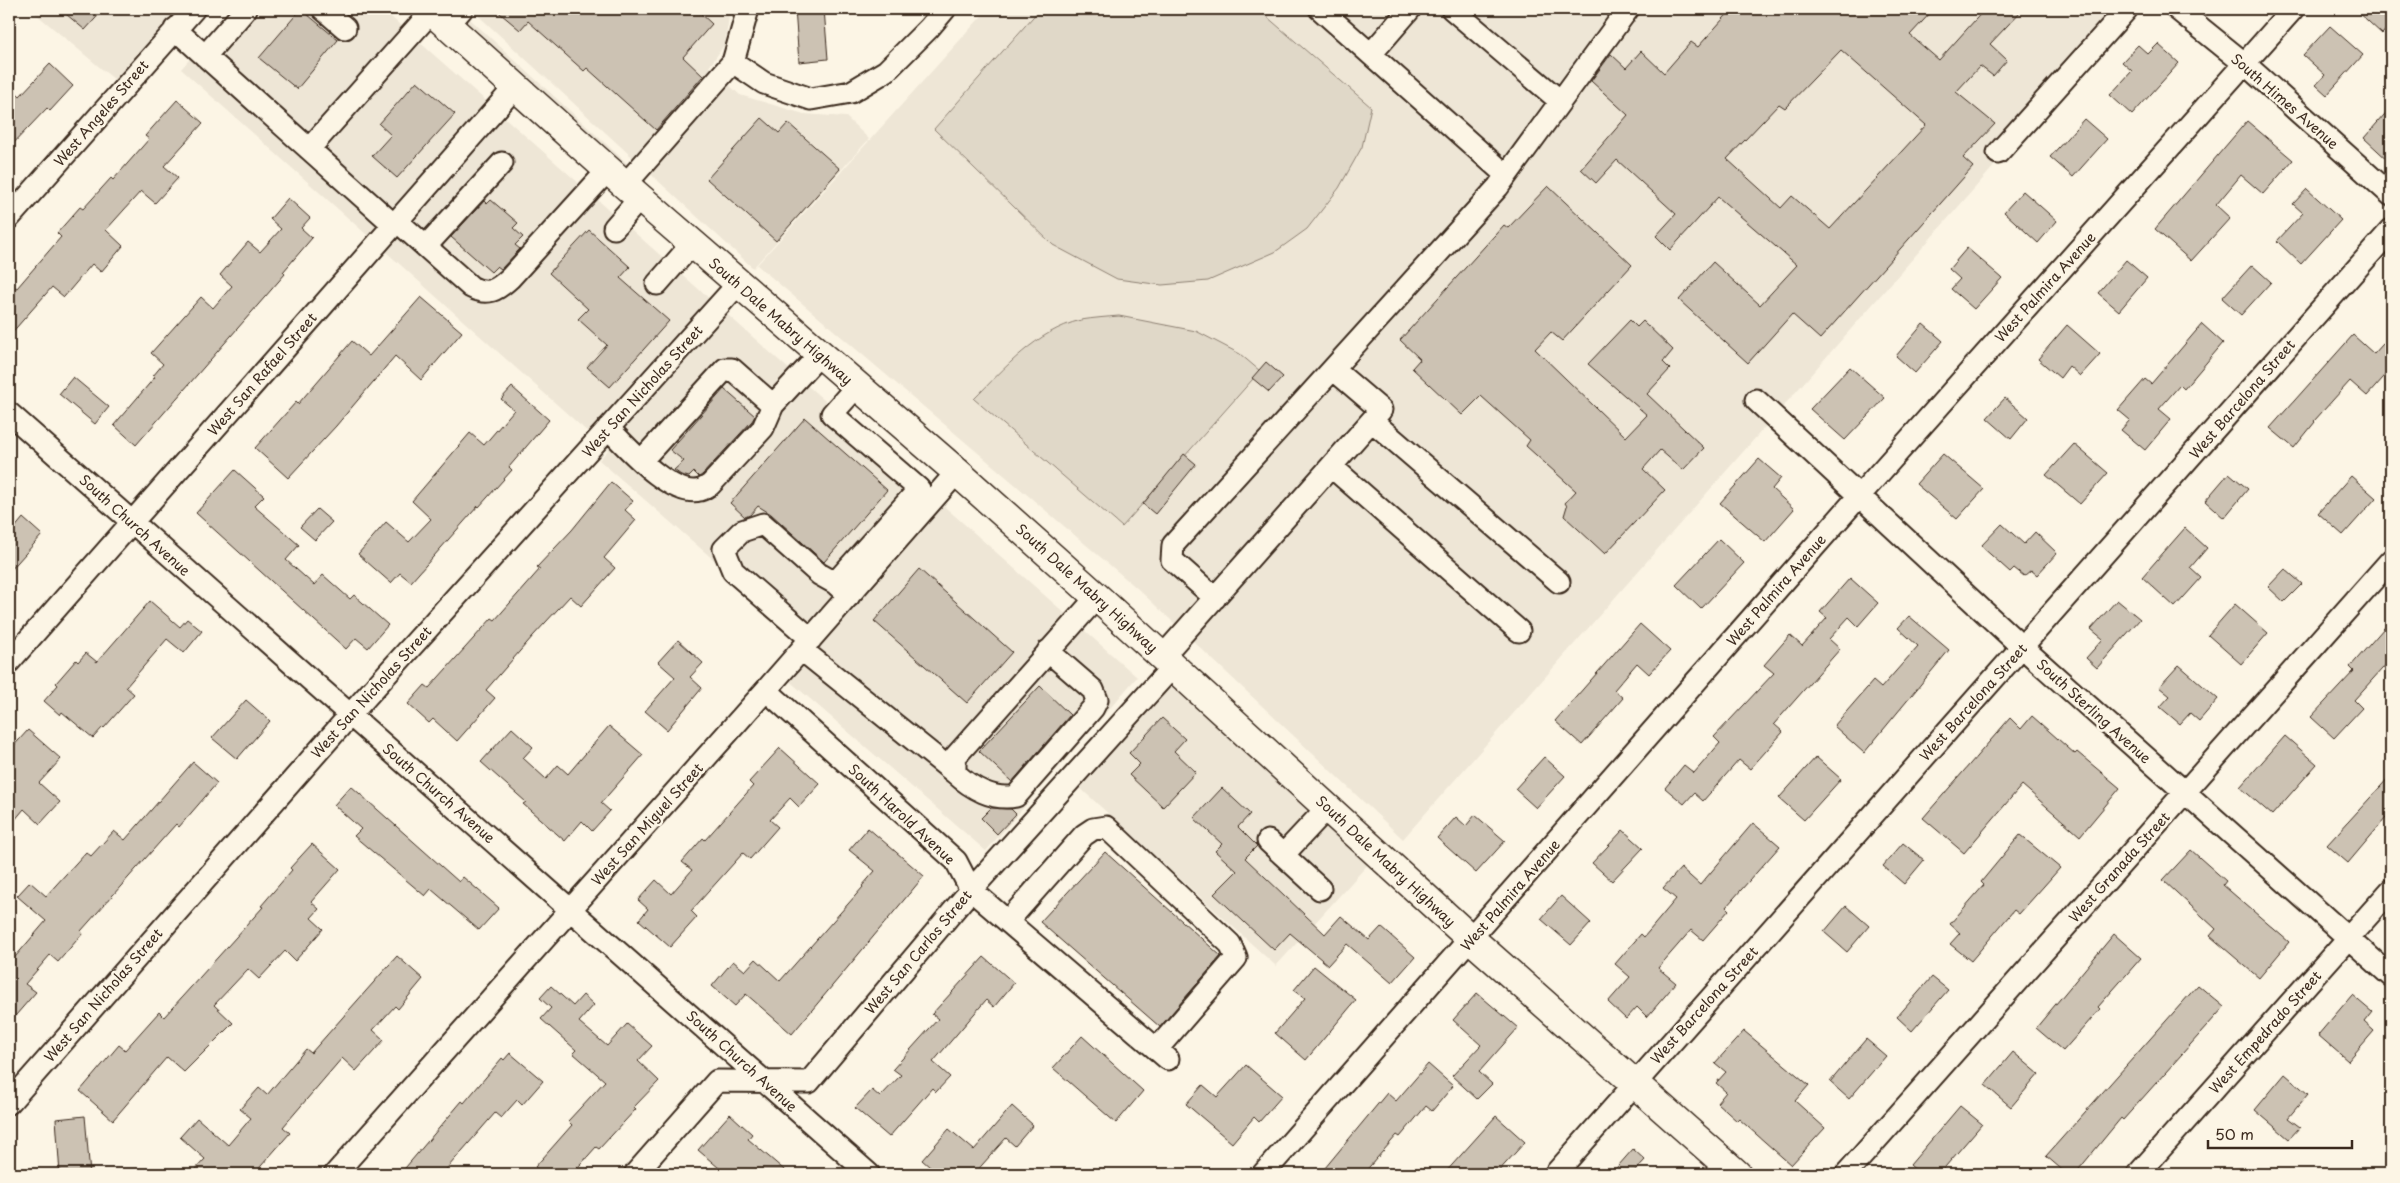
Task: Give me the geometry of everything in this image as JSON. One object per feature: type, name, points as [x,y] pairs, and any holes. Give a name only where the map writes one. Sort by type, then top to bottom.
[{"type":"main road","name":"South Dale Mabry Highway","points":[[443,14],[516,86],[625,185],[957,472],[1168,660],[1471,939],[1737,1174]]},
{"type":"street","name":"West Angeles Street","points":[[9,218],[194,9]]},
{"type":"street","points":[[205,56],[246,9]]},
{"type":"street","points":[[323,9],[345,28]]},
{"type":"street","points":[[175,29],[395,223],[426,246],[471,287],[485,293],[491,292],[510,278],[564,218],[625,185],[733,62],[748,9]]},
{"type":"street","points":[[733,62],[764,83],[811,98],[851,92],[886,71],[929,28],[945,9]]},
{"type":"street","points":[[1320,9],[1506,176]]},
{"type":"street","points":[[1371,54],[1410,9]]},
{"type":"street","points":[[1452,9],[1560,101]]},
{"type":"street","points":[[1215,598],[1172,560],[1174,545],[1498,187],[1628,9]]},
{"type":"street","points":[[1998,153],[2127,9]]},
{"type":"street","name":"South Himes Avenue","points":[[2177,9],[2245,64],[2391,195]]},
{"type":"street","name":"West Palmira Avenue","points":[[1263,1174],[1859,496],[2293,9]]},
{"type":"street","points":[[309,149],[443,14]]},
{"type":"street","name":"West San Rafael Street","points":[[9,662],[516,86]]},
{"type":"street","points":[[426,246],[502,163]]},
{"type":"street","points":[[614,228],[625,185]]},
{"type":"street","name":"West Barcelona Street","points":[[1555,1174],[2391,230]]},
{"type":"street","points":[[657,284],[692,244]]},
{"type":"street","name":"West San Nicholas Street","points":[[9,1103],[350,715],[738,284]]},
{"type":"street","points":[[608,428],[656,475],[671,484],[690,490],[700,490],[710,485],[763,428],[773,405],[820,354]]},
{"type":"street","points":[[642,461],[725,369],[732,369],[773,405]]},
{"type":"street","points":[[1333,369],[1381,410],[1372,421],[1559,582]]},
{"type":"street","points":[[857,386],[832,414],[918,489],[842,589],[819,574],[763,524],[742,531],[724,549],[734,571],[806,644],[955,773],[978,790],[1006,798],[1016,796],[1093,708],[1097,700],[1093,690],[1048,651]]},
{"type":"street","name":"South Sterling Avenue","points":[[1756,400],[2022,647],[2391,976]]},
{"type":"street","name":"South Church Avenue","points":[[9,413],[868,1174]]},
{"type":"street","name":"West San Carlos Street","points":[[635,1174],[717,1081],[809,1082],[971,890],[1038,816],[1168,660],[1215,598],[1372,421]]},
{"type":"street","points":[[1332,466],[1519,631]]},
{"type":"street","name":"West San Miguel Street","points":[[335,1174],[806,644],[842,589],[957,472]]},
{"type":"street","name":"West Granada Street","points":[[1854,1172],[2391,560]]},
{"type":"street","points":[[955,773],[955,757],[1097,597]]},
{"type":"street","name":"South Harold Avenue","points":[[766,690],[956,860],[971,890],[1008,922],[1163,1054],[1236,958],[1230,944],[1106,827],[1093,829],[1084,835],[1008,922]]},
{"type":"street","points":[[1016,796],[1038,816]]},
{"type":"street","points":[[1320,889],[1275,848],[1328,807]]},
{"type":"street","name":"West Empedrado Street","points":[[2138,1174],[2391,890]]},
{"type":"shaded area","points":[[30,9],[179,9],[115,80]]},
{"type":"shaded area","points":[[234,9],[382,9],[1137,677],[986,851],[786,678],[813,646],[599,460],[608,450],[181,69]]},
{"type":"shaded area","points":[[444,9],[459,9],[629,165],[624,171]]},
{"type":"shaded area","points":[[471,9],[730,9],[725,44],[709,67],[740,95],[804,114],[846,117],[869,139],[753,268]]},
{"type":"shaded area","points":[[988,9],[2132,9],[1403,839],[1138,589],[757,265]]},
{"type":"shaded area","points":[[1040,9],[1258,9],[1371,107],[1362,147],[1339,188],[1307,229],[1275,252],[1208,281],[1162,285],[1117,279],[1053,245],[934,129]]},
{"type":"shaded area","points":[[1119,316],[1196,331],[1240,354],[1260,371],[1122,527],[974,399],[1022,352],[1050,333],[1065,325],[1081,320]]},
{"type":"shaded area","points":[[1175,680],[1371,861],[1276,966],[1079,787]]},
{"type":"building","points":[[60,9],[104,9],[85,30]]},
{"type":"building","points":[[301,9],[338,40],[297,89],[259,58]]},
{"type":"building","points":[[495,9],[696,9],[712,24],[683,57],[703,76],[656,130],[587,68],[584,71],[528,21],[520,30]]},
{"type":"building","points":[[795,9],[824,9],[828,59],[799,62]]},
{"type":"building","points":[[1732,9],[1934,9],[1910,35],[1939,60],[1985,9],[2023,9],[1990,44],[2007,60],[1993,76],[1980,66],[1956,92],[1995,124],[1963,158],[1973,167],[1820,339],[1792,314],[1748,363],[1679,300],[1713,262],[1760,305],[1797,265],[1718,197],[1670,250],[1656,236],[1676,214],[1617,160],[1596,183],[1581,169],[1628,115],[1591,81],[1611,54],[1626,68],[1641,51],[1664,73],[1691,42],[1698,47]],"holes":[[[1841,50],[1926,125],[1830,229],[1792,196],[1781,208],[1727,159],[1779,104],[1785,108]]]},
{"type":"building","points":[[2355,9],[2391,9],[2391,24],[2382,34]]},
{"type":"building","points":[[2330,26],[2363,55],[2327,95],[2316,85],[2325,75],[2303,55]]},
{"type":"building","points":[[2158,44],[2179,63],[2132,115],[2110,95],[2132,71],[2122,62],[2138,45],[2148,54]]},
{"type":"building","points":[[50,64],[73,86],[50,111],[47,108],[9,148],[9,86],[20,96]]},
{"type":"building","points":[[417,81],[455,114],[397,178],[372,156],[391,135],[379,124]]},
{"type":"building","points":[[177,100],[203,123],[164,166],[178,178],[155,203],[141,191],[106,230],[123,246],[101,272],[92,264],[64,297],[52,287],[9,336],[9,294],[15,287],[17,288],[61,237],[57,233],[80,207],[83,209],[111,178],[113,180],[149,139],[145,136]]},
{"type":"building","points":[[2391,107],[2391,163],[2364,138]]},
{"type":"building","points":[[762,118],[779,133],[788,123],[840,169],[776,241],[707,179]]},
{"type":"building","points":[[2084,119],[2107,139],[2073,177],[2050,157]]},
{"type":"building","points":[[2247,121],[2293,160],[2263,194],[2241,175],[2216,205],[2230,218],[2191,261],[2155,229]]},
{"type":"building","points":[[1548,186],[1632,265],[1562,341],[1551,332],[1535,349],[1626,437],[1647,415],[1588,364],[1630,320],[1637,327],[1643,321],[1673,350],[1663,362],[1670,369],[1647,394],[1704,448],[1683,470],[1660,450],[1643,469],[1665,490],[1605,554],[1564,516],[1567,506],[1565,503],[1576,491],[1526,446],[1530,440],[1481,396],[1462,415],[1412,368],[1420,359],[1400,340],[1504,225],[1508,228]]},
{"type":"building","points":[[2307,189],[2341,220],[2301,264],[2277,241],[2303,213],[2293,204]]},
{"type":"building","points":[[2023,191],[2057,221],[2038,243],[2004,212]]},
{"type":"building","points":[[288,198],[310,218],[301,228],[312,238],[283,272],[285,274],[136,445],[114,425],[155,377],[153,376],[163,364],[151,353],[201,297],[213,308],[232,286],[220,275],[248,242],[260,252],[281,229],[270,219]]},
{"type":"building","points":[[491,200],[518,223],[513,228],[523,237],[515,245],[520,249],[501,269],[497,266],[491,272],[451,237],[484,201],[487,204]]},
{"type":"building","points":[[589,230],[630,267],[620,278],[669,321],[610,387],[587,367],[607,345],[578,319],[588,309],[549,273]]},
{"type":"building","points":[[1967,248],[2002,278],[1974,309],[1951,289],[1960,279],[1949,269]]},
{"type":"building","points":[[2126,260],[2147,278],[2119,311],[2098,293]]},
{"type":"building","points":[[2252,265],[2271,282],[2241,315],[2222,298]]},
{"type":"building","points":[[421,297],[462,332],[421,380],[395,356],[336,426],[288,478],[255,448],[296,402],[298,404],[352,341],[369,356]]},
{"type":"building","points":[[1923,324],[1943,341],[1915,373],[1896,356]]},
{"type":"building","points":[[2202,324],[2223,343],[2184,389],[2180,385],[2159,409],[2171,419],[2145,450],[2121,430],[2130,420],[2118,410],[2145,379],[2151,384]]},
{"type":"building","points":[[2067,325],[2100,354],[2080,376],[2069,366],[2060,378],[2038,359]]},
{"type":"building","points":[[2353,335],[2374,354],[2391,335],[2391,369],[2367,396],[2350,381],[2314,421],[2294,448],[2270,428]]},
{"type":"building","points":[[1266,362],[1283,377],[1269,392],[1252,378]]},
{"type":"building","points":[[1850,367],[1885,398],[1845,440],[1810,409]]},
{"type":"building","points":[[73,377],[109,407],[95,424],[59,394]]},
{"type":"building","points":[[512,387],[549,420],[509,467],[512,470],[411,582],[400,573],[391,583],[358,554],[386,522],[409,542],[431,519],[412,501],[470,433],[484,445],[514,410],[501,399]]},
{"type":"building","points":[[724,389],[755,416],[702,475],[699,477],[694,472],[689,477],[681,475],[674,470],[684,461],[670,450]]},
{"type":"building","points":[[2005,398],[2028,418],[2011,439],[1987,418]]},
{"type":"building","points":[[805,418],[887,490],[824,562],[771,514],[758,506],[750,515],[745,517],[730,503]]},
{"type":"building","points":[[2074,444],[2108,473],[2080,504],[2046,475]]},
{"type":"building","points":[[1184,454],[1196,464],[1155,514],[1143,504]]},
{"type":"building","points":[[1943,454],[1984,489],[1957,519],[1916,484]]},
{"type":"building","points":[[1759,459],[1781,478],[1772,489],[1794,509],[1765,542],[1720,503]]},
{"type":"building","points":[[235,470],[264,496],[254,506],[299,545],[286,560],[314,585],[323,575],[350,599],[354,595],[388,625],[368,648],[356,638],[346,649],[196,513]]},
{"type":"building","points":[[2229,473],[2248,489],[2224,518],[2205,501]]},
{"type":"building","points":[[2351,476],[2376,498],[2343,535],[2318,513]]},
{"type":"building","points":[[611,482],[633,501],[625,510],[636,520],[604,558],[615,568],[581,606],[570,596],[533,636],[486,690],[495,698],[457,741],[433,719],[429,723],[408,704],[425,685],[429,688],[492,618],[495,620],[540,569],[537,567],[572,530]]},
{"type":"building","points":[[317,509],[332,522],[315,540],[300,527]]},
{"type":"building","points":[[23,518],[42,535],[9,572],[9,535]]},
{"type":"building","points":[[2002,524],[2024,544],[2035,532],[2057,553],[2037,575],[2031,570],[2024,576],[2014,568],[2010,572],[1981,546]]},
{"type":"building","points":[[2185,528],[2207,548],[2190,568],[2201,578],[2175,607],[2142,577]]},
{"type":"building","points":[[1719,539],[1744,563],[1701,609],[1676,585]]},
{"type":"building","points":[[919,569],[1012,652],[967,703],[874,621]]},
{"type":"building","points":[[2285,569],[2302,584],[2284,602],[2268,587]]},
{"type":"building","points":[[1850,578],[1878,603],[1858,626],[1849,617],[1829,639],[1840,649],[1774,724],[1783,732],[1750,769],[1739,760],[1703,801],[1694,793],[1684,804],[1665,788],[1684,765],[1694,773],[1720,743],[1714,737],[1774,673],[1764,665],[1790,635],[1802,646],[1827,618],[1820,612]]},
{"type":"building","points":[[2117,600],[2140,619],[2097,668],[2086,658],[2103,639],[2091,629]]},
{"type":"building","points":[[150,601],[180,627],[187,619],[202,631],[184,653],[167,639],[126,687],[134,694],[93,738],[62,712],[60,715],[44,701],[58,685],[56,683],[76,660],[78,662],[86,653],[97,662]]},
{"type":"building","points":[[2235,604],[2268,633],[2241,664],[2208,635]]},
{"type":"building","points":[[1909,616],[1949,650],[1864,753],[1834,726],[1873,681],[1881,688],[1918,646],[1898,628]]},
{"type":"building","points":[[2391,620],[2391,659],[2354,700],[2362,708],[2334,738],[2311,717],[2354,671],[2350,667]]},
{"type":"building","points":[[1640,624],[1670,651],[1649,674],[1637,663],[1614,690],[1623,698],[1582,745],[1555,721]]},
{"type":"building","points":[[678,640],[703,663],[690,677],[702,688],[667,730],[645,711],[675,677],[658,662]]},
{"type":"building","points":[[2179,665],[2218,699],[2199,721],[2190,713],[2180,724],[2160,707],[2170,696],[2159,687]]},
{"type":"building","points":[[1040,686],[1070,715],[1012,782],[979,751]]},
{"type":"building","points":[[246,700],[270,721],[237,759],[212,738]]},
{"type":"building","points":[[2032,716],[2075,754],[2077,752],[2120,788],[2080,836],[2022,785],[1964,853],[1923,818],[2010,718],[2021,729]]},
{"type":"building","points":[[1162,718],[1185,739],[1174,751],[1196,772],[1163,807],[1129,775],[1140,764],[1129,753]]},
{"type":"building","points":[[609,726],[643,755],[601,803],[610,811],[592,831],[582,821],[565,841],[523,804],[526,802],[481,762],[512,728],[533,747],[523,758],[546,779],[558,765],[568,774]]},
{"type":"building","points":[[28,730],[61,759],[39,783],[60,802],[40,824],[24,809],[9,827],[9,751]]},
{"type":"building","points":[[2285,736],[2317,764],[2272,815],[2240,787]]},
{"type":"building","points":[[780,748],[820,784],[799,807],[790,798],[770,820],[778,827],[750,859],[743,853],[691,911],[697,917],[670,947],[639,920],[648,909],[638,900],[656,880],[671,894],[692,870],[682,862],[703,838],[705,840],[753,786],[749,782]]},
{"type":"building","points":[[1544,757],[1565,776],[1536,808],[1515,789]]},
{"type":"building","points":[[1816,757],[1841,779],[1804,820],[1779,798]]},
{"type":"building","points":[[193,762],[217,783],[179,827],[176,824],[81,931],[83,933],[58,962],[50,955],[25,984],[36,992],[9,1023],[9,964],[46,921],[17,896],[30,882],[46,896],[86,852],[91,856],[114,831],[125,840]]},
{"type":"building","points":[[2391,775],[2391,812],[2348,863],[2327,845]]},
{"type":"building","points":[[351,786],[459,882],[463,877],[499,908],[479,930],[431,889],[425,896],[354,836],[361,829],[334,805]]},
{"type":"building","points":[[1222,788],[1250,814],[1238,827],[1257,846],[1245,858],[1325,934],[1341,916],[1369,940],[1381,927],[1415,957],[1392,983],[1347,944],[1328,965],[1290,933],[1274,950],[1214,894],[1237,871],[1215,851],[1222,844],[1194,818]]},
{"type":"building","points":[[991,808],[1011,809],[1016,814],[997,834],[981,818]]},
{"type":"building","points":[[1475,815],[1505,841],[1476,873],[1437,838],[1456,817],[1466,826]]},
{"type":"building","points":[[1753,823],[1780,846],[1726,907],[1729,910],[1703,940],[1691,930],[1658,968],[1676,983],[1647,1017],[1637,1007],[1626,1019],[1608,1002],[1630,977],[1615,964],[1641,934],[1644,937],[1676,899],[1663,888],[1681,868],[1700,885]]},
{"type":"building","points":[[868,828],[924,876],[792,1034],[746,994],[735,1006],[712,986],[733,961],[745,971],[756,959],[780,981],[875,871],[849,850]]},
{"type":"building","points":[[1623,830],[1643,848],[1612,881],[1592,863]]},
{"type":"building","points":[[2020,835],[2060,868],[2019,914],[2014,910],[1971,961],[1950,944],[1960,933],[1950,924],[1984,885],[1981,882]]},
{"type":"building","points":[[1903,843],[1924,860],[1904,884],[1883,866]]},
{"type":"building","points":[[312,844],[340,869],[311,902],[319,909],[311,918],[323,929],[295,961],[285,951],[259,979],[248,969],[214,1005],[233,1023],[184,1072],[167,1057],[113,1120],[80,1091],[119,1045],[125,1050],[159,1012],[164,1017],[263,907],[261,906],[292,870],[290,868]]},
{"type":"building","points":[[2191,850],[2226,881],[2223,885],[2289,942],[2259,978],[2210,936],[2216,929],[2163,880]]},
{"type":"building","points":[[1105,852],[1221,956],[1160,1027],[1040,922]]},
{"type":"building","points":[[1561,896],[1591,923],[1571,945],[1541,919]]},
{"type":"building","points":[[1846,906],[1869,926],[1847,952],[1824,932]]},
{"type":"building","points":[[2114,934],[2141,958],[2063,1051],[2036,1028]]},
{"type":"building","points":[[397,956],[423,979],[398,1009],[395,1006],[373,1030],[384,1040],[356,1071],[342,1058],[283,1127],[290,1133],[254,1174],[191,1174],[205,1159],[180,1137],[197,1118],[228,1145],[251,1118],[240,1109],[259,1088],[267,1095],[306,1049],[311,1053]]},
{"type":"building","points":[[984,957],[1014,983],[994,1007],[986,1000],[933,1062],[950,1077],[936,1092],[932,1088],[889,1137],[855,1108],[872,1090],[880,1097],[901,1075],[893,1069],[938,1019],[932,1014]]},
{"type":"building","points":[[1314,966],[1356,1000],[1306,1060],[1275,1033],[1305,998],[1294,990]]},
{"type":"building","points":[[1932,977],[1948,990],[1912,1031],[1897,1017]]},
{"type":"building","points":[[2198,985],[2224,1007],[2123,1120],[2121,1118],[2075,1174],[2067,1174],[2046,1156]]},
{"type":"building","points":[[551,986],[573,1006],[583,995],[594,1005],[579,1022],[607,1046],[627,1024],[652,1046],[638,1061],[659,1081],[634,1107],[636,1109],[599,1149],[596,1147],[572,1174],[543,1174],[535,1167],[572,1125],[568,1121],[605,1081],[573,1053],[576,1050],[541,1019],[551,1008],[540,998]]},
{"type":"building","points":[[1477,993],[1518,1028],[1479,1072],[1492,1084],[1477,1099],[1452,1076],[1481,1045],[1453,1020]]},
{"type":"building","points":[[2352,995],[2372,1012],[2364,1022],[2374,1031],[2348,1061],[2318,1035]]},
{"type":"building","points":[[1744,1031],[1809,1085],[1795,1101],[1825,1128],[1791,1165],[1739,1119],[1737,1121],[1717,1103],[1726,1092],[1716,1083],[1726,1072],[1715,1063]]},
{"type":"building","points":[[1082,1036],[1143,1091],[1116,1123],[1053,1068]]},
{"type":"building","points":[[1866,1039],[1886,1056],[1849,1099],[1830,1082]]},
{"type":"building","points":[[2013,1052],[2039,1074],[2011,1107],[1985,1085]]},
{"type":"building","points":[[510,1053],[543,1081],[522,1105],[517,1100],[501,1118],[495,1113],[442,1174],[400,1174],[462,1101],[464,1103],[502,1058],[504,1060]]},
{"type":"building","points":[[1428,1064],[1453,1086],[1432,1111],[1426,1106],[1400,1137],[1397,1135],[1363,1174],[1320,1174],[1387,1093],[1396,1101]]},
{"type":"building","points":[[1246,1065],[1282,1096],[1259,1122],[1254,1117],[1232,1143],[1186,1104],[1203,1085],[1217,1097]]},
{"type":"building","points":[[2285,1074],[2308,1094],[2288,1118],[2300,1127],[2289,1139],[2255,1110]]},
{"type":"building","points":[[1012,1106],[1033,1125],[1015,1146],[1006,1138],[974,1174],[938,1174],[922,1160],[949,1129],[974,1150]]},
{"type":"building","points":[[1960,1106],[1982,1124],[1939,1174],[1920,1174],[1910,1165]]},
{"type":"building","points":[[730,1114],[752,1134],[748,1139],[789,1174],[726,1174],[698,1150]]},
{"type":"building","points":[[85,1116],[90,1174],[60,1174],[56,1119]]},
{"type":"building","points":[[1496,1116],[1525,1142],[1496,1174],[1444,1174]]},
{"type":"building","points":[[1633,1149],[1645,1160],[1632,1174],[1611,1174]]}]
